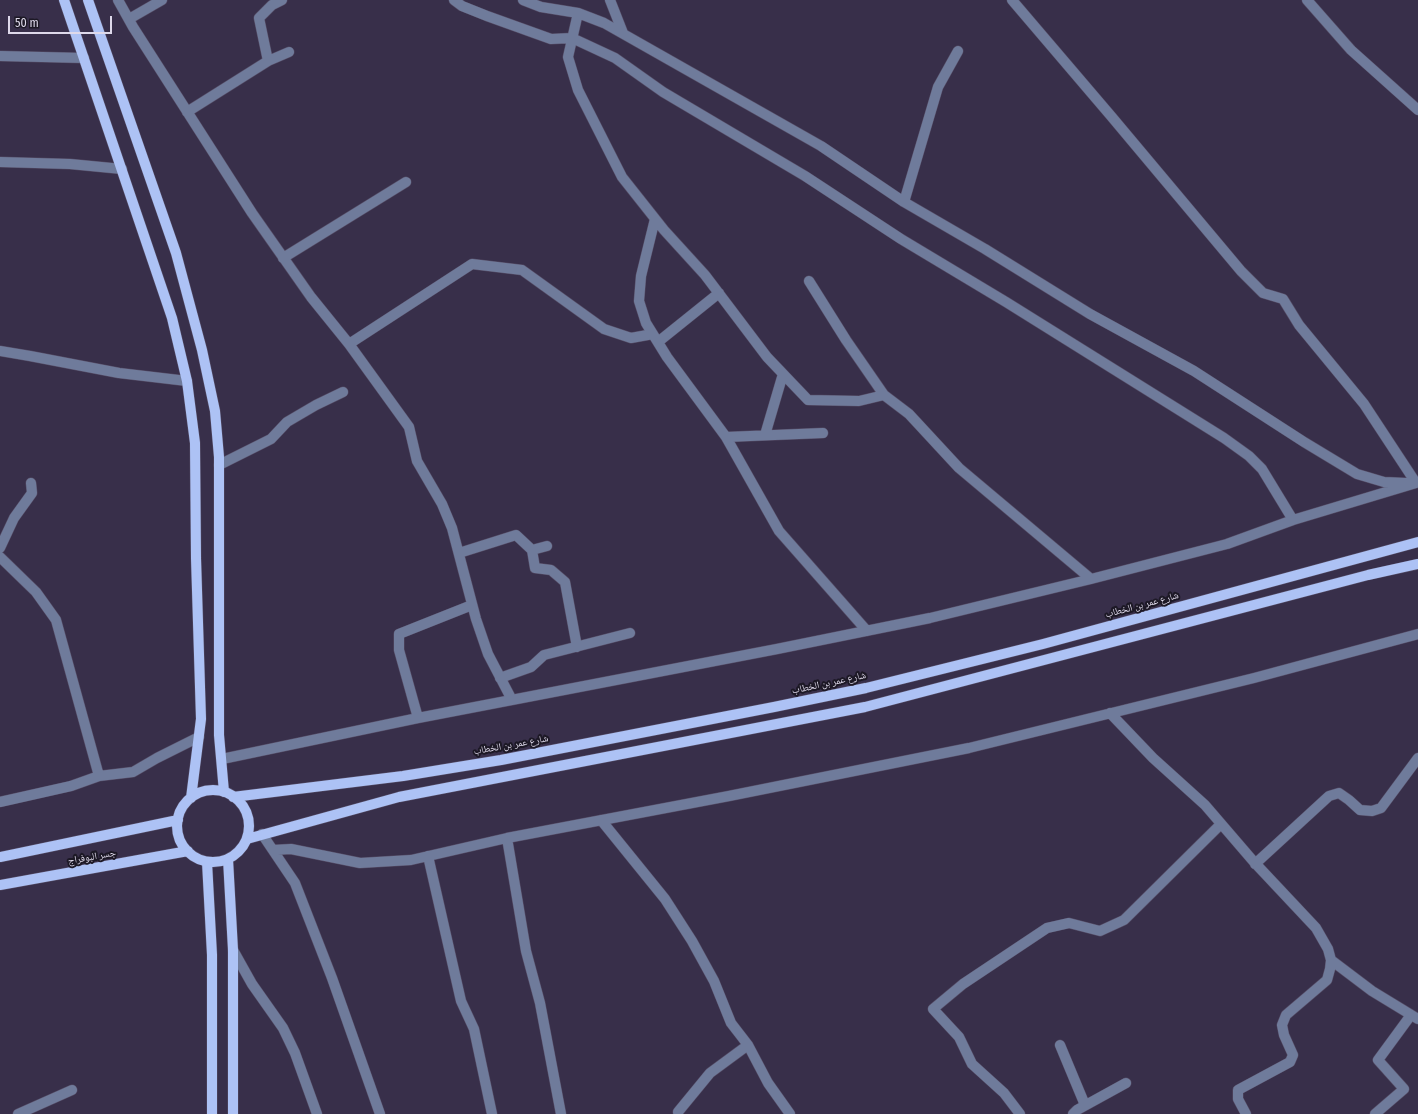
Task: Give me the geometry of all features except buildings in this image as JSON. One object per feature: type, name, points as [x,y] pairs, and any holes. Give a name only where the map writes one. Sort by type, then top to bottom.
[{"type":"main road","points":[[64,0],[172,318],[187,382],[195,443],[196,558],[201,719],[191,798]]},
{"type":"main road","points":[[88,0],[176,253],[202,350],[215,411],[219,465],[219,735],[229,794]]},
{"type":"main road","name":"شارع عمر بن الخطاب","points":[[229,794],[403,776],[501,760],[866,688],[1043,644],[1418,542]]},
{"type":"main road","points":[[247,838],[399,797],[865,707],[1360,577],[1418,564]]},
{"type":"main road","points":[[213,790],[229,794],[242,805],[247,815],[249,827],[247,838],[236,854],[228,859],[218,862],[207,862],[197,858],[188,851],[181,842],[178,831],[178,820],[182,808],[191,798],[202,792],[213,790]]},
{"type":"main road","name":"جسر البوفراج","points":[[0,857],[178,820]]},
{"type":"main road","name":"جسر البوفراج","points":[[0,885],[188,851]]},
{"type":"main road","points":[[228,859],[233,950],[233,1114]]},
{"type":"main road","points":[[207,862],[212,955],[212,1114]]},
{"type":"street","points":[[118,0],[187,112],[252,213],[311,297],[348,344],[409,427],[417,461],[442,504],[452,528],[472,605],[488,654],[512,700]]},
{"type":"street","points":[[129,19],[162,0]]},
{"type":"street","points":[[268,61],[259,18],[272,5],[282,0]]},
{"type":"street","points":[[523,0],[541,7],[578,13],[604,23],[623,33],[821,146],[904,202],[985,249],[1090,314],[1194,371],[1304,442],[1357,474],[1384,482],[1417,483]]},
{"type":"street","points":[[610,0],[623,33]]},
{"type":"street","points":[[1012,0],[1241,271],[1263,293],[1283,299],[1300,325],[1364,404],[1417,483]]},
{"type":"street","points":[[1308,0],[1351,50],[1418,110]]},
{"type":"street","points":[[460,2],[488,16],[551,39],[572,38],[615,58],[663,92],[805,176],[901,239],[1006,302],[1224,438],[1249,456],[1262,469],[1293,520]]},
{"type":"street","points":[[578,13],[568,57],[578,90],[622,178],[655,219],[705,275],[767,357],[808,400],[859,401],[884,395]]},
{"type":"street","points":[[904,202],[938,87],[958,51]]},
{"type":"street","points":[[187,112],[268,61],[289,52]]},
{"type":"street","points":[[0,56],[84,58]]},
{"type":"street","points":[[0,162],[70,164],[122,169]]},
{"type":"street","points":[[283,258],[406,182]]},
{"type":"street","points":[[655,219],[641,276],[639,301],[646,323],[667,357],[726,437],[779,530],[867,631]]},
{"type":"street","points":[[348,344],[472,264],[522,270],[604,328],[631,338],[656,338],[719,293]]},
{"type":"street","points":[[809,281],[846,340],[884,395],[909,414],[959,468],[1091,579]]},
{"type":"street","points":[[0,351],[119,373],[187,382]]},
{"type":"street","points":[[765,435],[783,374]]},
{"type":"street","points":[[219,465],[271,439],[287,422],[316,405],[343,392]]},
{"type":"street","points":[[726,437],[823,433]]},
{"type":"street","points":[[0,548],[14,518],[32,493],[31,483]]},
{"type":"street","points":[[222,759],[418,718],[930,618],[1227,544],[1293,520],[1417,483]]},
{"type":"street","points":[[459,553],[516,536],[532,550],[536,568],[551,570],[565,582],[577,647]]},
{"type":"street","points":[[532,550],[547,546]]},
{"type":"street","points":[[0,557],[36,592],[56,620],[99,776]]},
{"type":"street","points":[[418,718],[399,650],[399,634],[472,605]]},
{"type":"street","points":[[500,678],[531,667],[544,655],[630,633]]},
{"type":"street","points":[[273,850],[291,849],[360,863],[411,860],[507,838],[969,748],[1254,678],[1418,634]]},
{"type":"street","points":[[1110,713],[1153,758],[1204,805],[1255,864],[1316,928],[1328,949],[1331,960],[1327,980],[1286,1015],[1282,1025],[1284,1035],[1293,1055],[1290,1062],[1238,1090],[1238,1099],[1246,1114]]},
{"type":"street","points":[[0,802],[70,786],[99,776],[133,772],[199,737]]},
{"type":"street","points":[[1255,864],[1329,796],[1339,793],[1360,810],[1372,811],[1381,808],[1418,758]]},
{"type":"street","points":[[601,820],[665,899],[692,941],[714,981],[731,1023],[748,1045],[768,1083],[790,1114]]},
{"type":"street","points":[[1020,1114],[1004,1093],[972,1064],[959,1037],[933,1009],[962,984],[1047,928],[1069,923],[1100,931],[1124,920],[1221,824]]},
{"type":"street","points":[[262,834],[295,883],[332,978],[380,1114]]},
{"type":"street","points":[[507,838],[526,951],[540,1003],[561,1114]]},
{"type":"street","points":[[428,856],[461,1001],[474,1029],[492,1114]]},
{"type":"street","points":[[233,950],[252,984],[283,1028],[295,1052],[317,1114]]},
{"type":"street","points":[[1331,960],[1372,991],[1415,1017],[1378,1060],[1404,1089],[1375,1114]]},
{"type":"street","points":[[678,1112],[710,1073],[748,1045]]},
{"type":"street","points":[[1060,1045],[1085,1105]]},
{"type":"street","points":[[1073,1114],[1085,1105],[1126,1083]]},
{"type":"street","points":[[18,1114],[72,1090]]}]
